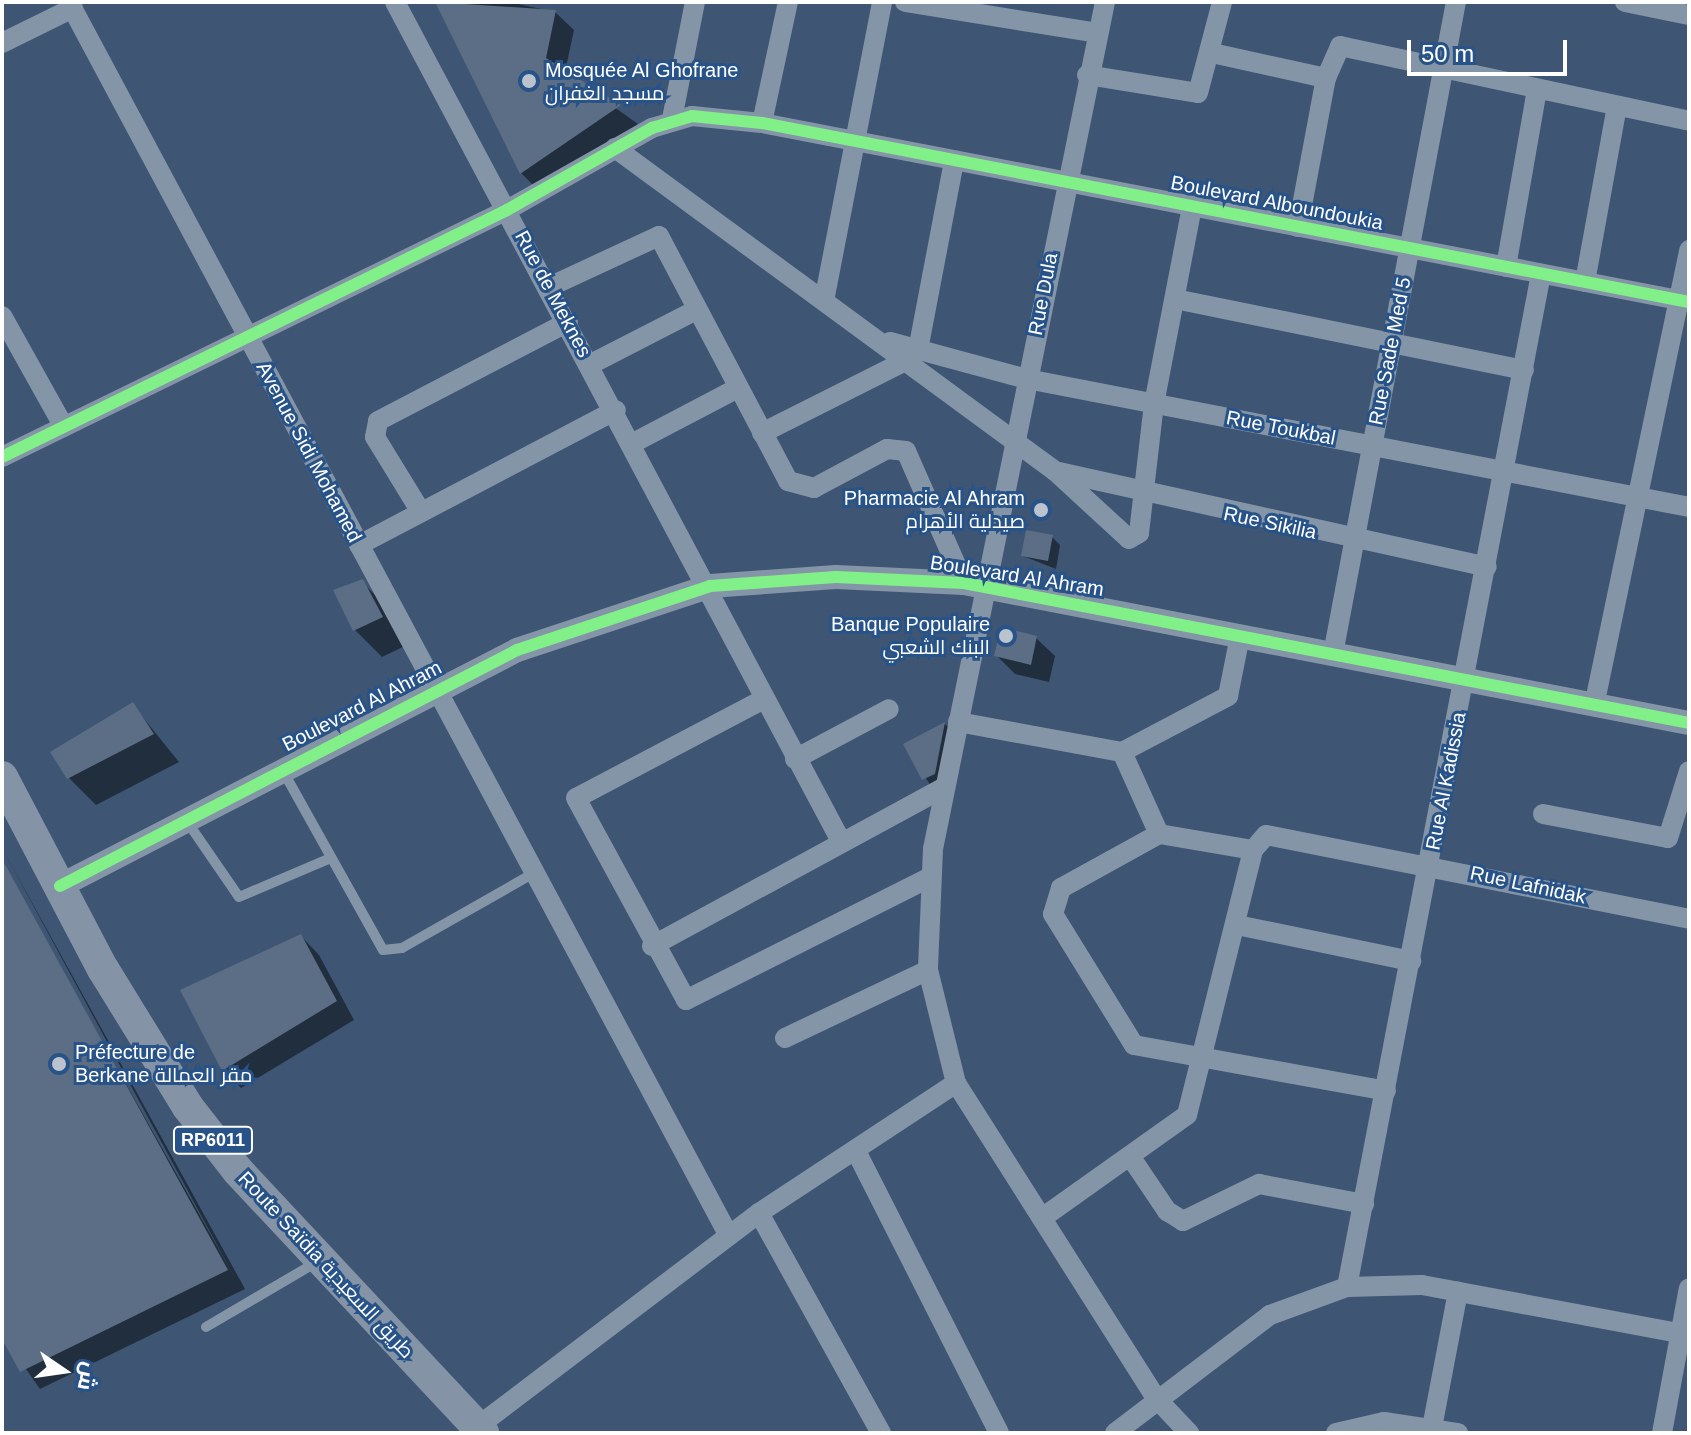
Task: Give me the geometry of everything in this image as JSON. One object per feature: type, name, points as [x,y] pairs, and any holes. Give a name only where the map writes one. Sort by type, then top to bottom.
[{"type":"highway","name":"Route Saïdia طريق السعيدية","points":[[5,788],[188,1107],[320,1260],[480,1430]]},
{"type":"street","name":"Rue de Meknes","points":[[395,2],[710,586],[764,699],[842,843]]},
{"type":"street","points":[[2,457],[507,210],[672,119],[695,2]]},
{"type":"street","points":[[762,123],[788,2]]},
{"type":"street","points":[[824,301],[858,142],[882,2]]},
{"type":"street","points":[[905,2],[1098,33]]},
{"type":"street","name":"Rue Dula","points":[[1105,2],[1065,182],[1015,444],[974,585],[958,722],[929,878],[928,970],[956,1083],[1155,1397],[1189,1433]]},
{"type":"street","points":[[1087,75],[1198,93],[1212,53],[1222,2]]},
{"type":"street","name":"Rue Sade Med 5","points":[[1333,654],[1456,2]]},
{"type":"street","points":[[1625,2],[1689,15]]},
{"type":"street","points":[[2,43],[71,5]]},
{"type":"street","name":"Avenue Sidi Mohamed","points":[[71,5],[729,1236]]},
{"type":"street","points":[[1298,227],[1332,52],[1346,45],[1689,121]]},
{"type":"street","points":[[1212,53],[1326,78]]},
{"type":"street","points":[[1506,267],[1537,89]]},
{"type":"street","points":[[1585,282],[1617,106]]},
{"type":"street","name":"Boulevard Alboundoukia","points":[[672,119],[762,123],[1684,301]]},
{"type":"street","points":[[615,148],[876,339],[912,355],[1015,444],[1055,471],[1129,539],[1139,533],[1154,404],[1192,207]]},
{"type":"street","points":[[912,355],[954,161]]},
{"type":"street","points":[[549,287],[659,236],[736,389],[788,481],[801,489],[887,449],[906,451],[974,585]]},
{"type":"street","points":[[1594,706],[1634,496],[1684,301],[1689,250]]},
{"type":"street","name":"Rue Al Kadissia","points":[[1347,1287],[1541,274]]},
{"type":"street","points":[[1175,299],[1524,370]]},
{"type":"street","points":[[591,364],[696,310]]},
{"type":"street","points":[[2,316],[64,427]]},
{"type":"street","points":[[421,512],[375,437],[378,421],[568,322]]},
{"type":"street","points":[[762,433],[912,355]]},
{"type":"street","name":"Rue Toukbal","points":[[912,355],[1689,507]]},
{"type":"street","points":[[633,443],[736,389]]},
{"type":"street","points":[[359,545],[616,410]]},
{"type":"street","name":"Rue Sikilia","points":[[1055,471],[1142,496],[1487,567]]},
{"type":"street","name":"Boulevard Al Ahram","points":[[60,886],[436,690],[575,625],[710,586],[836,577],[974,585],[1689,723]]},
{"type":"street","points":[[958,722],[1122,752],[1228,696],[1240,636]]},
{"type":"street","points":[[764,699],[576,798],[652,946],[682,996],[693,1000],[929,878]]},
{"type":"street","points":[[795,759],[889,709]]},
{"type":"street","points":[[1122,752],[1159,834]]},
{"type":"street","points":[[1543,814],[1668,838],[1689,771]]},
{"type":"street","points":[[652,946],[945,787]]},
{"type":"street","name":"Rue Lafnidak","points":[[1253,850],[1272,833],[1689,919]]},
{"type":"street","points":[[1042,1218],[1183,1122],[1205,1058],[1253,850],[1159,834],[1061,888],[1051,907],[1128,1039],[1205,1058],[1386,1091]]},
{"type":"street","points":[[1237,925],[1411,961]]},
{"type":"street","points":[[785,1038],[928,970]]},
{"type":"street","points":[[480,1430],[759,1213],[956,1083]]},
{"type":"street","points":[[856,1151],[999,1433]]},
{"type":"street","points":[[1132,1159],[1167,1211],[1183,1221],[1259,1184],[1364,1204]]},
{"type":"street","points":[[759,1213],[881,1433]]},
{"type":"street","points":[[1115,1433],[1155,1397],[1270,1315],[1347,1287],[1384,1283],[1458,1292],[1685,1334]]},
{"type":"street","points":[[1662,1433],[1685,1334],[1689,1288]]},
{"type":"street","points":[[1432,1430],[1458,1292]]},
{"type":"street","points":[[1336,1433],[1384,1422],[1458,1433]]},
{"type":"lane","points":[[282,770],[378,943],[392,952],[534,873]]},
{"type":"lane","points":[[186,820],[239,897],[331,858]]},
{"type":"lane","points":[[206,1327],[320,1260]]},
{"type":"building","name":"Mosquée Al Ghofrane مسجد الغفران","points":[[435,2],[556,10],[546,58],[621,105],[520,174]]},
{"type":"building","points":[[1026,530],[1053,535],[1048,561],[1021,556]]},
{"type":"building","points":[[363,579],[383,617],[353,631],[333,590]]},
{"type":"building","points":[[1001,627],[1037,636],[1031,665],[994,656]]},
{"type":"building","points":[[133,702],[154,734],[67,779],[50,752]]},
{"type":"building","points":[[945,722],[935,774],[922,780],[903,744]]},
{"type":"building","name":"Préfecture de Berkane مقر العمالة","points":[[2,859],[228,1270],[20,1372],[2,1339]]},
{"type":"building","points":[[301,934],[337,1001],[222,1071],[180,990]]},
{"type":"cycle path","points":[[2,457],[507,210],[652,128],[692,116],[762,123],[1689,302]]},
{"type":"cycle path","points":[[60,886],[517,650],[710,586],[836,577],[964,583],[1689,723]]},
{"type":"place","name":"Mosquée Al Ghofrane مسجد الغفران","points":[[529,81]]},
{"type":"place","name":"Pharmacie Al Ahram صيدلية الأهرام","points":[[1041,510]]},
{"type":"place","name":"Banque Populaire البنك الشعبي","points":[[1006,636]]},
{"type":"place","name":"Préfecture de Berkane مقر العمالة","points":[[59,1064]]}]
